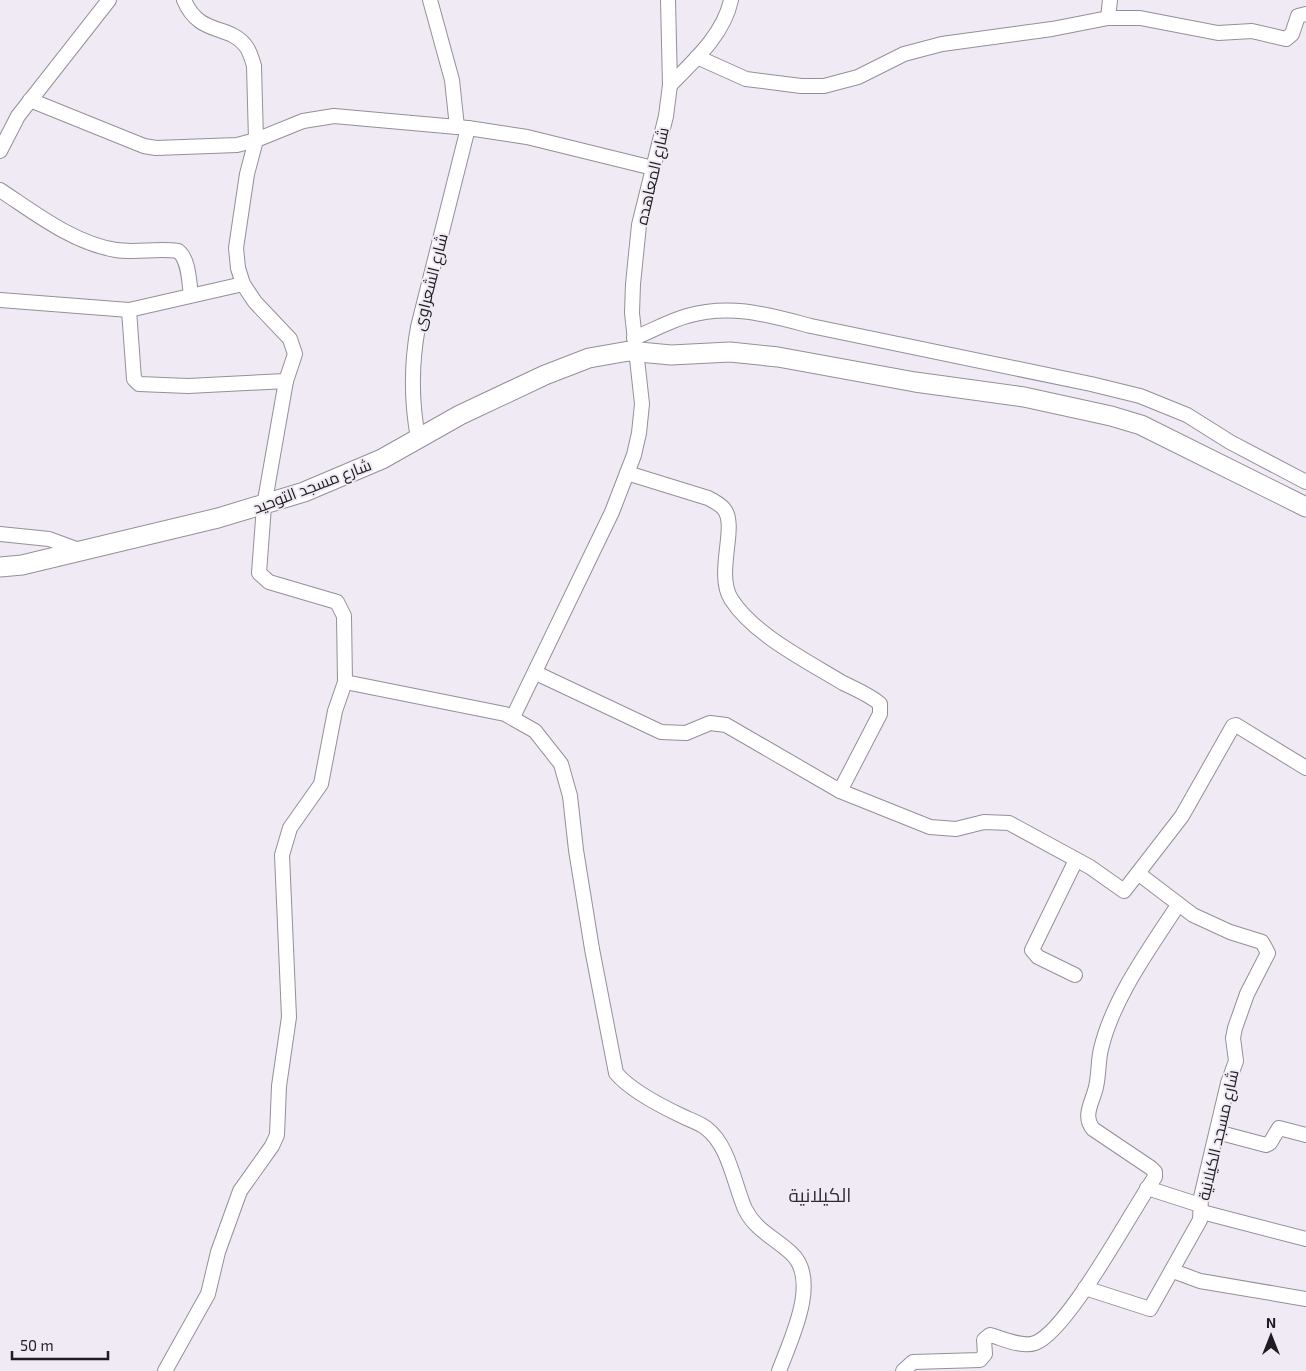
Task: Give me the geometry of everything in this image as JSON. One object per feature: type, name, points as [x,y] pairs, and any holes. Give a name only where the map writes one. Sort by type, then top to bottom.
[{"type":"main road","name":"شارع مسجد التوحيد","points":[[0,567],[22,565],[264,506],[344,477],[382,459],[502,394],[589,358],[617,352],[635,345],[670,355],[730,352],[778,357],[915,382],[1024,397],[1111,416],[1141,425],[1306,507]]},
{"type":"street","points":[[0,151],[18,116],[109,0]]},
{"type":"street","points":[[165,1371],[208,1294],[218,1252],[240,1191],[272,1146],[277,1135],[278,1086],[288,1017],[282,855],[290,828],[321,784],[335,711],[345,682],[344,616],[337,602],[269,582],[259,573],[264,506],[286,381],[295,354],[294,347],[285,332],[255,302],[243,284],[238,268],[236,248],[246,174],[256,140],[254,66],[251,54],[240,39],[198,20],[184,0]]},
{"type":"street","points":[[430,0],[463,128]]},
{"type":"street","name":"شارع المعاهده","points":[[513,717],[536,673],[559,618],[612,512],[634,455],[642,419],[642,388],[632,313],[635,255],[643,206],[666,116],[670,85],[668,0]]},
{"type":"street","points":[[670,85],[697,57],[720,27],[728,14],[730,0]]},
{"type":"street","points":[[1108,18],[1110,0]]},
{"type":"street","points":[[697,57],[746,79],[801,86],[824,86],[858,77],[904,54],[942,44],[1052,29],[1108,18],[1140,18],[1218,32],[1252,31],[1286,39],[1292,34],[1298,16],[1306,14]]},
{"type":"street","points":[[30,100],[144,146],[189,148],[237,145],[256,140],[303,121],[334,116],[463,128],[527,137],[653,168]]},
{"type":"street","name":"شارع الشعراوى","points":[[418,438],[412,385],[413,356],[463,128]]},
{"type":"street","points":[[0,190],[50,222],[104,248],[178,251],[186,262],[191,295]]},
{"type":"street","points":[[0,300],[129,310],[243,284]]},
{"type":"street","points":[[129,310],[134,379],[139,384],[188,386],[286,381]]},
{"type":"street","points":[[635,345],[668,322],[707,311],[747,310],[767,314],[811,326],[1140,396],[1187,415],[1230,442],[1306,482]]},
{"type":"street","points":[[627,473],[708,498],[725,510],[728,519],[724,568],[726,584],[730,597],[738,608],[759,629],[815,666],[880,704],[880,714],[840,791]]},
{"type":"street","points":[[0,534],[49,539],[79,550]]},
{"type":"street","points":[[536,673],[661,732],[686,733],[710,723],[726,725],[840,791],[930,827],[956,829],[984,822],[1009,823],[1076,860],[1123,891],[1127,889],[1139,874],[1182,816],[1233,726],[1240,727],[1306,768]]},
{"type":"street","points":[[345,682],[480,707],[513,717],[534,731],[545,742],[566,775],[592,949],[616,1073],[630,1086],[706,1128],[722,1149],[737,1191],[754,1225],[791,1253],[801,1270],[801,1308],[796,1328],[779,1371]]},
{"type":"street","points":[[1075,975],[1038,957],[1032,950],[1076,860]]},
{"type":"street","name":"شارع مسجد الكيلانية","points":[[1085,1288],[1150,1309],[1173,1271],[1201,1208],[1228,1083],[1236,1061],[1233,1038],[1234,1028],[1247,994],[1267,957],[1268,948],[1262,942],[1211,924],[1178,905],[1139,874]]},
{"type":"street","points":[[902,1371],[913,1362],[980,1360],[985,1354],[984,1340],[990,1335],[1025,1344],[1036,1343],[1068,1312],[1156,1174],[1154,1170],[1093,1129],[1087,1117],[1096,1086],[1099,1058],[1106,1032],[1145,954],[1178,905]]},
{"type":"street","points":[[1217,1132],[1266,1145],[1270,1143],[1278,1128],[1306,1135]]},
{"type":"street","points":[[1147,1188],[1201,1208],[1306,1239]]},
{"type":"street","points":[[1173,1271],[1200,1281],[1306,1299]]},
{"type":"district","name":"الكيلانية","points":[[820,1195]]}]
